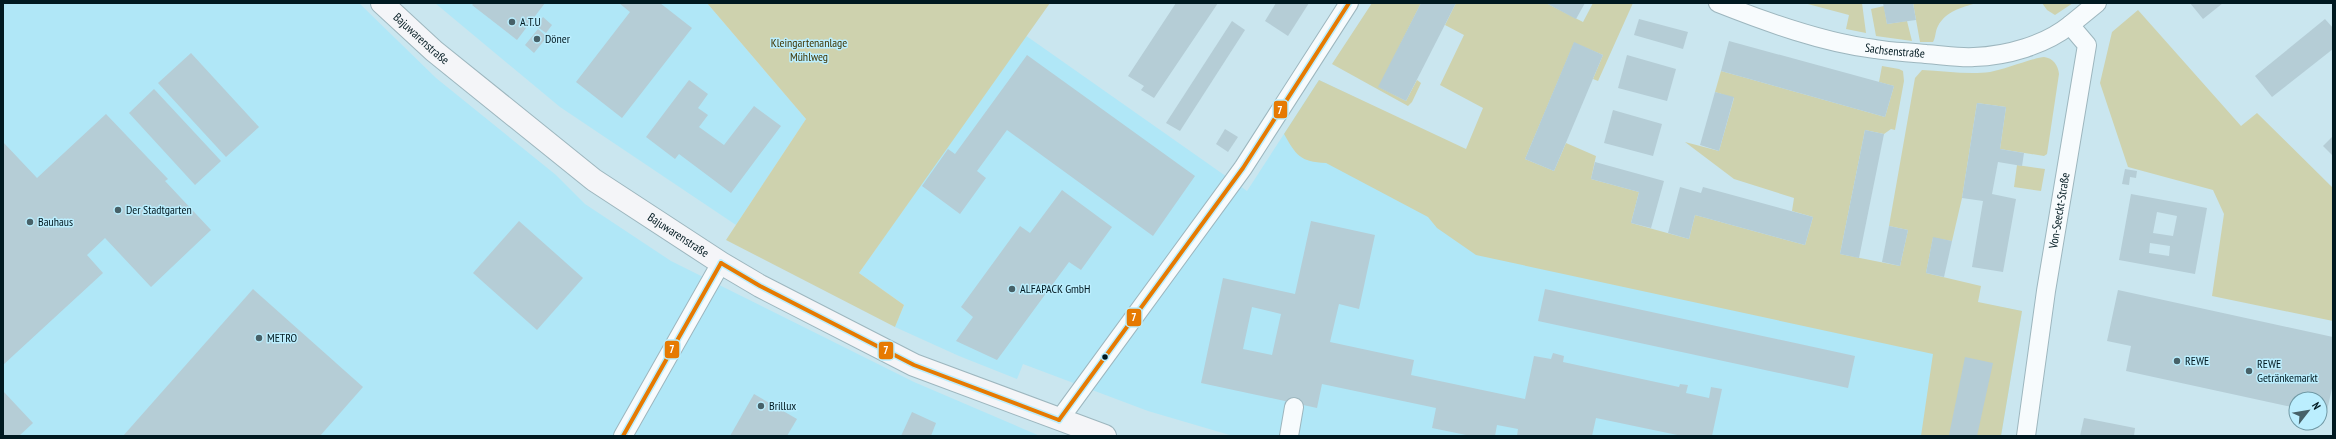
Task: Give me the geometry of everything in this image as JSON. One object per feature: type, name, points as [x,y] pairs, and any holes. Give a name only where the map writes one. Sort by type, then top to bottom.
[{"type":"street","name":"Bajuwarenstraße","points":[[382,3],[434,51],[594,180],[721,263],[760,286],[914,365],[1105,436]]},
{"type":"street","points":[[1059,420],[1243,168],[1349,3]]},
{"type":"street","name":"Sachsenstraße","points":[[1718,3],[1764,20],[1849,45],[1874,49],[1973,57],[2003,54],[2059,33],[2070,25]]},
{"type":"street","points":[[2070,25],[2097,3]]},
{"type":"street","name":"Von-Seeckt-Straße","points":[[2026,436],[2046,290],[2087,45],[2070,25]]},
{"type":"street","points":[[623,436],[721,263]]},
{"type":"street","points":[[1289,436],[1294,407]]},
{"type":"shaded area","points":[[3,3],[359,3],[436,78],[556,175],[585,204],[671,261],[914,382],[1040,436],[3,436]]},
{"type":"shaded area","points":[[435,3],[707,3],[806,119],[736,225],[560,107]]},
{"type":"shaded area","points":[[1025,35],[1247,191],[1319,80],[1657,242],[2022,311],[2001,436],[1233,436],[1148,411],[1023,364],[1017,379],[959,356],[895,327],[904,305],[859,273]]},
{"type":"green space","name":"Kleingartenanlage Mühlweg","points":[[707,3],[1050,3],[859,273],[904,305],[895,327],[726,240],[806,119]]},
{"type":"green space","points":[[1372,3],[1421,3],[1379,87],[1406,101],[1417,80],[1421,83],[1412,102],[1408,106],[1332,64]]},
{"type":"green space","points":[[1456,3],[1546,3],[1583,22],[1593,3],[1633,3],[1598,81],[1593,79],[1603,55],[1574,43],[1525,159],[1554,171],[1566,143],[1596,156],[1591,179],[1639,192],[1631,223],[1689,239],[1695,215],[1805,245],[1813,217],[1792,211],[1794,198],[1734,179],[1685,142],[1719,151],[1734,98],[1715,92],[1721,71],[1885,117],[1894,86],[1879,82],[1882,66],[1903,71],[1904,81],[1895,130],[1891,129],[1884,134],[1865,130],[1840,254],[1900,266],[1908,230],[1889,226],[1915,78],[1922,70],[1982,73],[1996,71],[2044,57],[2052,60],[2058,68],[2059,74],[2047,154],[2044,156],[2000,149],[2006,107],[1977,103],[1962,198],[1952,241],[1933,238],[1926,273],[1981,286],[1978,302],[2022,311],[2001,436],[1921,436],[1933,354],[1476,255],[1437,228],[1428,217],[1326,163],[1304,159],[1296,152],[1284,134],[1319,80],[1466,149],[1483,108],[1440,85],[1464,35],[1445,25]]},
{"type":"green space","points":[[1804,3],[1862,3],[1866,33],[1846,29],[1849,15]]},
{"type":"green space","points":[[1913,3],[1976,3],[1954,11],[1945,17],[1937,28],[1933,42],[1920,42]]},
{"type":"green space","points":[[2042,3],[2073,3],[2055,15],[2047,10]]},
{"type":"green space","points":[[1884,6],[1887,24],[1907,21],[1912,41],[1876,36],[1871,9]]},
{"type":"green space","points":[[2138,10],[2241,126],[2257,113],[2333,188],[2333,321],[2212,296],[2224,214],[2213,190],[2128,167],[2100,83],[2112,32]]},
{"type":"green space","points":[[2017,165],[2045,169],[2041,191],[2014,187]]},
{"type":"building","name":"A.T.U","points":[[474,3],[545,3],[517,40],[472,5]]},
{"type":"building","points":[[619,3],[660,3],[692,28],[622,118],[576,82],[630,12]]},
{"type":"building","points":[[1176,3],[1218,3],[1154,98],[1141,90],[1144,86],[1128,76]]},
{"type":"building","points":[[1276,3],[1309,3],[1288,36],[1265,21]]},
{"type":"building","points":[[1421,3],[1456,3],[1406,101],[1378,87]]},
{"type":"building","points":[[1546,3],[1585,3],[1576,19]]},
{"type":"building","points":[[1883,3],[1913,3],[1916,20],[1887,24]]},
{"type":"building","points":[[2190,3],[2223,3],[2203,19]]},
{"type":"building","points":[[543,17],[552,25],[546,33],[536,26]]},
{"type":"building","points":[[1639,19],[1688,32],[1683,49],[1634,35]]},
{"type":"building","points":[[2325,19],[2333,28],[2333,49],[2272,97],[2255,76]]},
{"type":"building","points":[[1232,21],[1245,30],[1180,131],[1166,123]]},
{"type":"building","points":[[538,29],[547,37],[534,53],[525,45]]},
{"type":"building","points":[[1729,41],[1894,86],[1885,117],[1721,71]]},
{"type":"building","points":[[1574,42],[1603,55],[1554,171],[1525,159]]},
{"type":"building","points":[[191,53],[259,127],[226,157],[158,83]]},
{"type":"building","points":[[1027,55],[1195,176],[1153,236],[1007,130],[977,171],[986,178],[960,214],[922,186],[948,149],[955,154]]},
{"type":"building","points":[[1627,55],[1676,69],[1667,101],[1618,88]]},
{"type":"building","points":[[689,80],[708,94],[698,108],[708,115],[699,127],[724,145],[754,106],[781,126],[731,193],[679,154],[675,159],[646,137]]},
{"type":"building","points":[[154,89],[221,161],[195,185],[129,113]]},
{"type":"building","points":[[1715,92],[1734,97],[1719,151],[1700,145]]},
{"type":"building","points":[[1977,103],[2006,107],[2000,149],[2024,153],[2022,166],[1998,162],[1992,194],[2016,199],[2003,272],[1972,267],[1983,201],[1962,198]]},
{"type":"building","points":[[1613,110],[1662,124],[1653,156],[1604,143]]},
{"type":"building","points":[[106,114],[168,179],[165,181],[211,230],[151,287],[105,238],[87,255],[103,273],[3,365],[3,142],[37,178]]},
{"type":"building","points":[[1225,129],[1238,137],[1228,152],[1216,144]]},
{"type":"building","points":[[1865,130],[1884,134],[1859,258],[1840,254]]},
{"type":"building","points":[[2333,136],[2333,156],[2323,146]]},
{"type":"building","points":[[1595,162],[1664,181],[1651,228],[1631,223],[1639,192],[1591,179]]},
{"type":"building","points":[[2125,169],[2137,171],[2136,178],[2130,177],[2129,185],[2122,184]]},
{"type":"building","points":[[1680,187],[1701,193],[1703,187],[1813,217],[1805,245],[1695,215],[1689,239],[1668,233]]},
{"type":"building","name":"ALFAPACK GmbH","points":[[1062,190],[1112,227],[1081,270],[1069,262],[997,360],[956,341],[973,317],[961,307],[1020,226],[1030,233]]},
{"type":"building","points":[[2131,194],[2207,208],[2195,274],[2119,260]],"holes":[[[2157,212],[2177,216],[2173,236],[2153,233]],[[2150,243],[2170,246],[2169,256],[2149,253]]]},
{"type":"building","points":[[519,221],[583,278],[537,330],[473,273]]},
{"type":"building","points":[[1311,221],[1375,235],[1359,309],[1339,304],[1330,342],[1414,360],[1411,375],[1525,399],[1534,356],[1551,359],[1553,353],[1564,356],[1563,362],[1679,387],[1680,384],[1688,385],[1686,393],[1709,398],[1711,387],[1722,389],[1712,436],[1682,436],[1596,418],[1592,436],[1517,436],[1518,429],[1497,425],[1495,436],[1471,436],[1432,428],[1436,408],[1322,384],[1317,408],[1201,383],[1223,278],[1295,294]],"holes":[[[1252,307],[1281,314],[1272,355],[1243,349]]]},
{"type":"building","points":[[1889,226],[1908,230],[1900,266],[1882,262]]},
{"type":"building","points":[[1933,237],[1952,241],[1944,277],[1926,273]]},
{"type":"building","name":"METRO","points":[[253,289],[363,387],[320,436],[123,436]]},
{"type":"building","points":[[1545,289],[1855,356],[1848,388],[1538,321]]},
{"type":"building","points":[[2118,290],[2333,337],[2333,384],[2328,406],[2328,391],[2288,391],[2288,406],[2126,371],[2131,346],[2107,341]]},
{"type":"building","points":[[1965,357],[1993,363],[1977,436],[1952,436],[1949,435]]},
{"type":"building","points":[[3,391],[33,423],[19,436],[3,436]]},
{"type":"building","name":"Brillux","points":[[754,394],[797,419],[787,436],[730,436]]},
{"type":"building","points":[[912,412],[936,423],[931,436],[901,436]]},
{"type":"building","points":[[2084,418],[2135,428],[2134,436],[2080,436]]},
{"type":"transit line","name":"7","points":[[1059,420],[1243,168],[1349,3]]},
{"type":"transit line","name":"7","points":[[721,263],[760,286],[914,365],[1059,420]]},
{"type":"transit line","name":"7","points":[[623,436],[721,263]]},
{"type":"place","name":"A.T.U","points":[[512,22]]},
{"type":"place","name":"Döner","points":[[537,39]]},
{"type":"place","name":"Der Stadtgarten","points":[[118,210]]},
{"type":"place","name":"Bauhaus","points":[[30,222]]},
{"type":"place","name":"ALFAPACK GmbH","points":[[1012,289]]},
{"type":"place","name":"METRO","points":[[259,338]]},
{"type":"place","name":"REWE","points":[[2177,361]]},
{"type":"place","name":"REWE Getränkemarkt","points":[[2249,371]]},
{"type":"place","name":"Brillux","points":[[761,406]]}]
